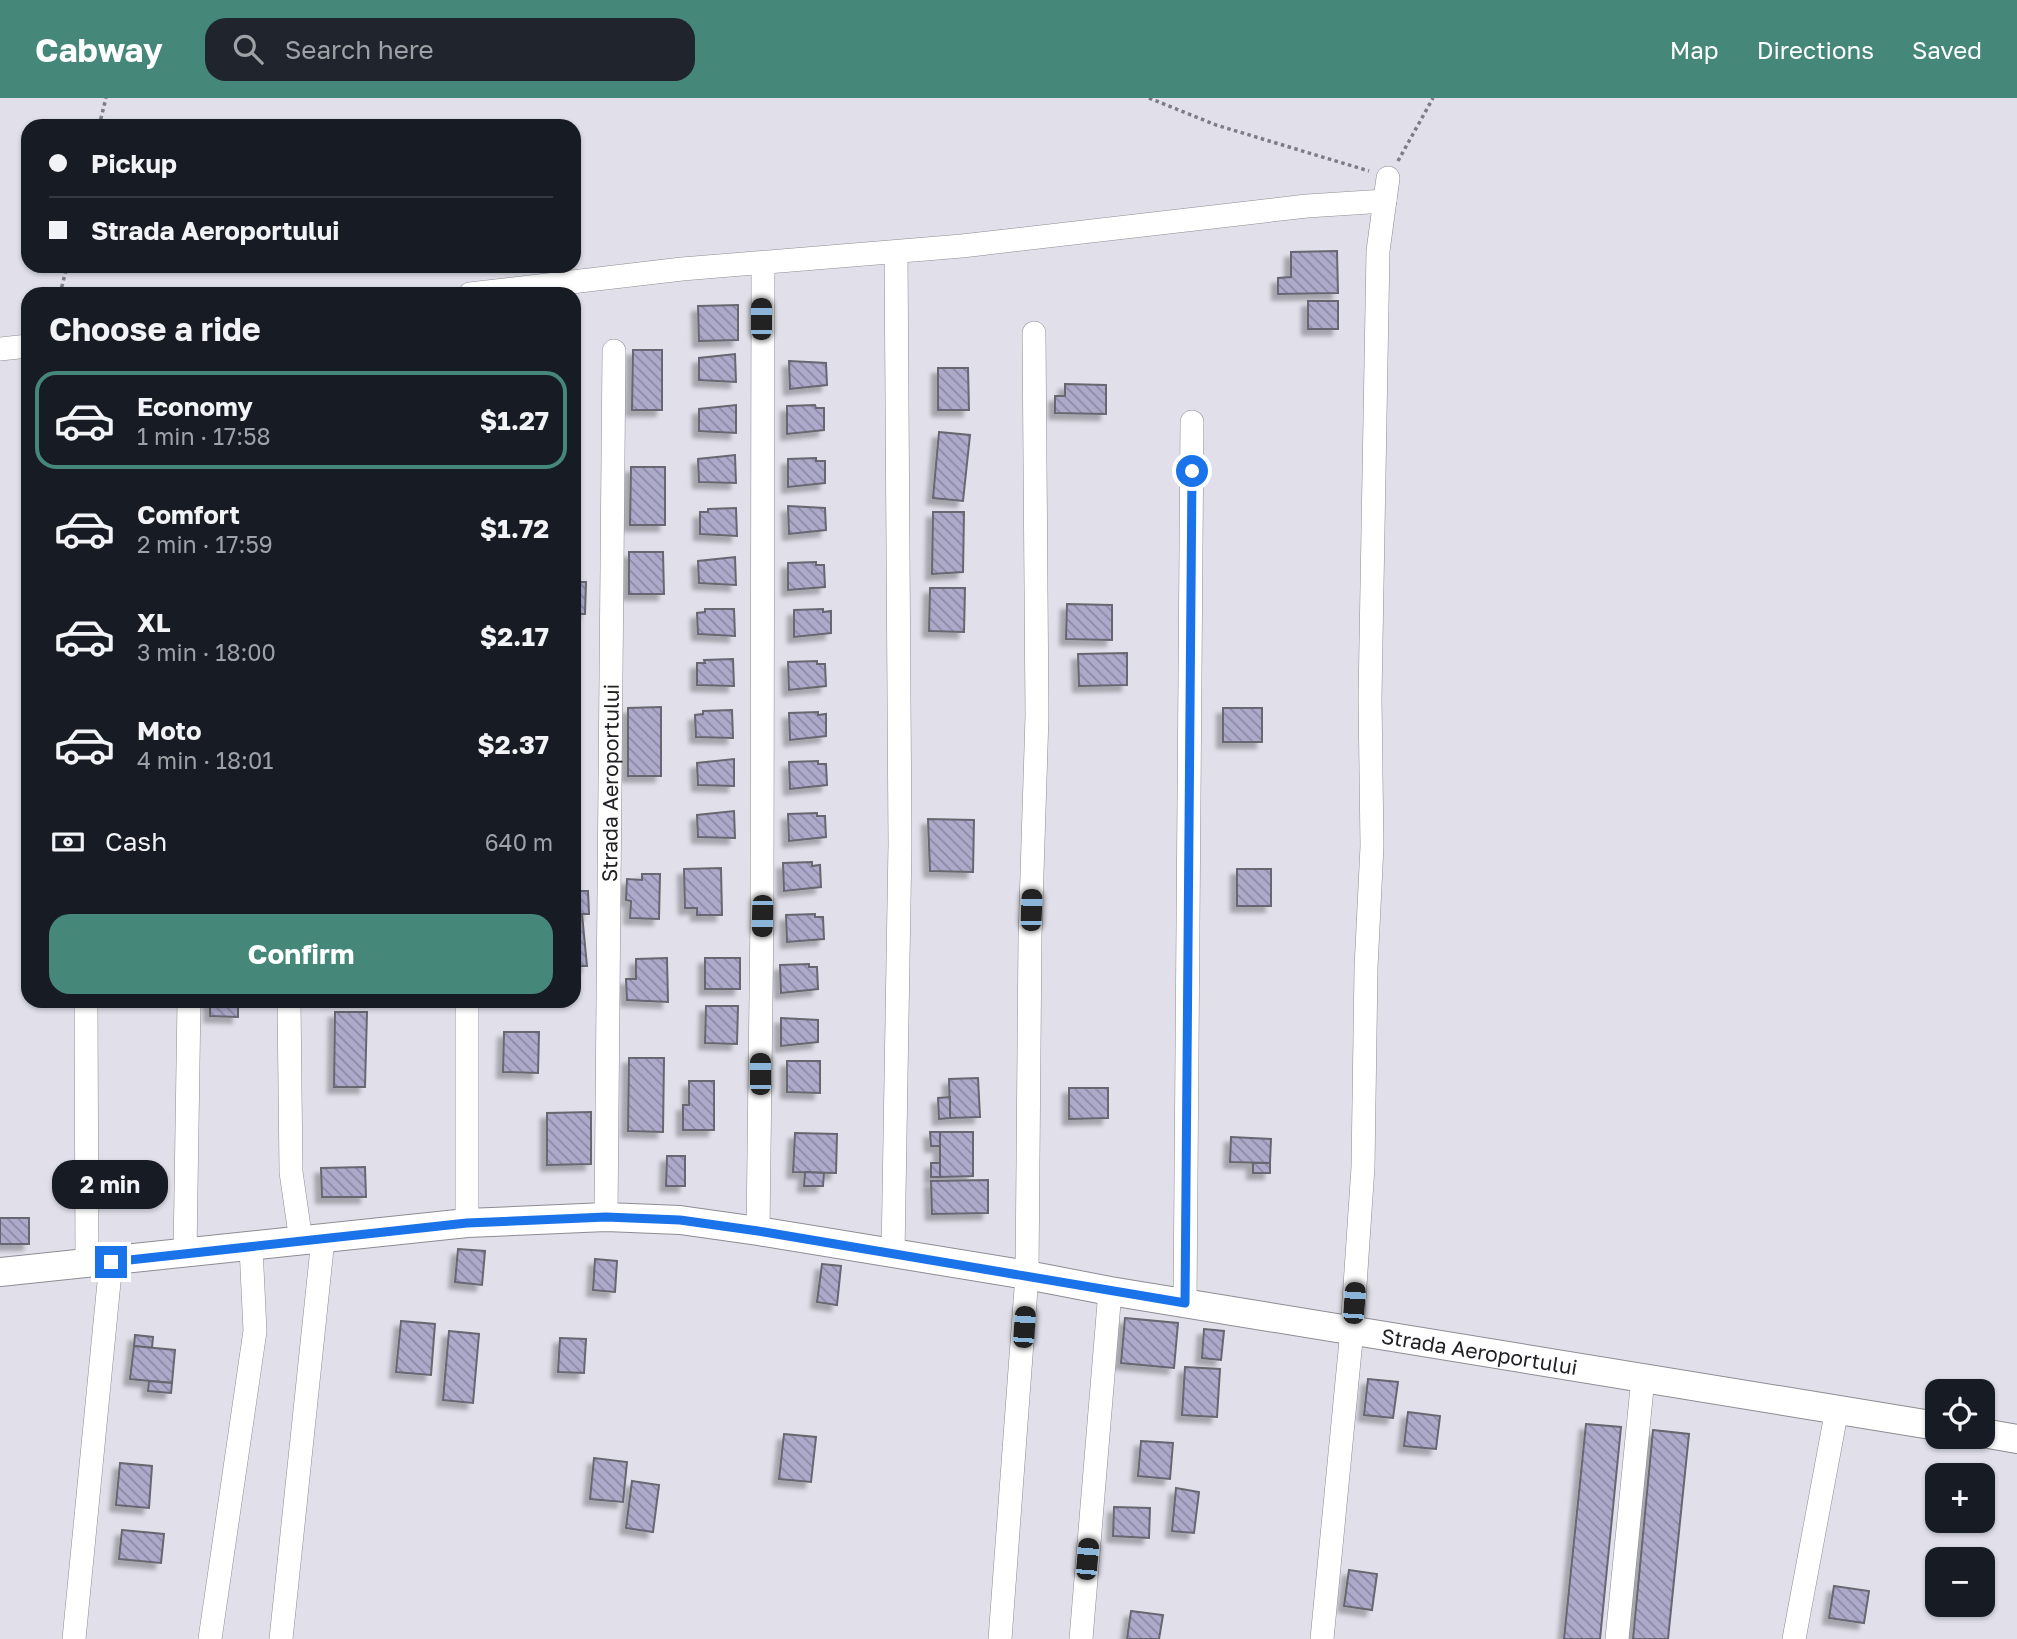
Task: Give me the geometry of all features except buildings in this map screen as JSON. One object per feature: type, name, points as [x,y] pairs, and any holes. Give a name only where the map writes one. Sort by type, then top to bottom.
[{"type":"street","points":[[1322,1639],[1352,1330],[1363,1167],[1366,968],[1372,846],[1370,698],[1378,251],[1388,178]]},
{"type":"street","points":[[536,287],[896,252],[1307,206],[1385,201]]},
{"type":"street","points":[[893,1254],[900,844],[896,252]]},
{"type":"street","points":[[758,1231],[762,263]]},
{"type":"street","points":[[1000,1639],[1027,1275],[1030,937],[1037,716],[1034,333]]},
{"type":"street","points":[[0,349],[21,347]]},
{"type":"street","name":"Strada Aeroportului","points":[[606,1217],[614,351]]},
{"type":"street","points":[[1185,1303],[1192,422]]},
{"type":"street","points":[[74,1639],[99,1263],[86,1008]]},
{"type":"street","points":[[185,1254],[188,1008]]},
{"type":"street","points":[[281,1639],[312,1240],[291,1172],[289,1008]]},
{"type":"street","points":[[467,1008],[467,1223]]},
{"type":"street","name":"Strada Aeroportului","points":[[0,1272],[467,1223],[606,1217],[680,1220],[1925,1424]]},
{"type":"street","points":[[210,1639],[255,1331],[251,1247]]},
{"type":"street","points":[[1080,1639],[1110,1291]]},
{"type":"street","points":[[1617,1639],[1643,1378]]},
{"type":"street","points":[[1794,1639],[1837,1409]]},
{"type":"street","points":[[1995,1435],[2017,1439]]},
{"type":"path","points":[[101,119],[106,98]]},
{"type":"path","points":[[1149,98],[1216,125],[1388,178],[1433,98]]},
{"type":"route","points":[[111,1262],[467,1223],[549,1217],[606,1217],[680,1220],[758,1231],[1185,1303],[1192,471]]}]
